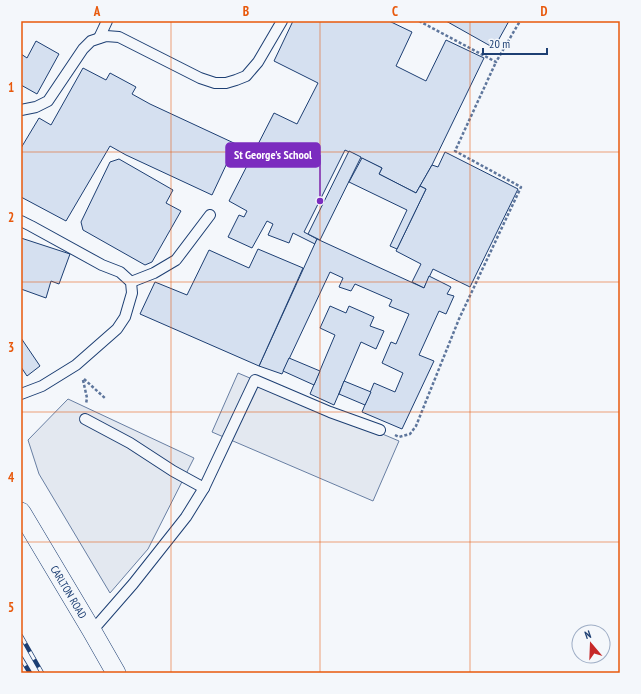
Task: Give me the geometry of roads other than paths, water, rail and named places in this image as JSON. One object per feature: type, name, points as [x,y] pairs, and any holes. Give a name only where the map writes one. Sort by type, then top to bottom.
[{"type":"street","name":"CARLTON ROAD","points":[[21,512],[116,673]]},
{"type":"lane","points":[[99,38],[107,21]]},
{"type":"lane","points":[[21,110],[36,107],[48,101],[83,49],[91,41],[99,38],[106,36],[118,37],[200,78],[226,83],[246,76],[258,62],[282,21]]},
{"type":"lane","points":[[131,282],[154,273],[176,260],[210,215]]},
{"type":"lane","points":[[21,222],[102,265],[120,272],[131,282],[132,293],[125,317],[117,329],[76,365],[42,386],[21,394]]},
{"type":"lane","points":[[92,631],[133,584],[186,517],[204,488],[255,380],[330,412],[380,430]]},
{"type":"lane","points":[[85,418],[130,443],[173,471],[204,488]]},
{"type":"railway","points":[[21,636],[42,673]]},
{"type":"railway","points":[[21,658],[30,673]]},
{"type":"place","name":"St George's School","points":[[320,201]]}]
